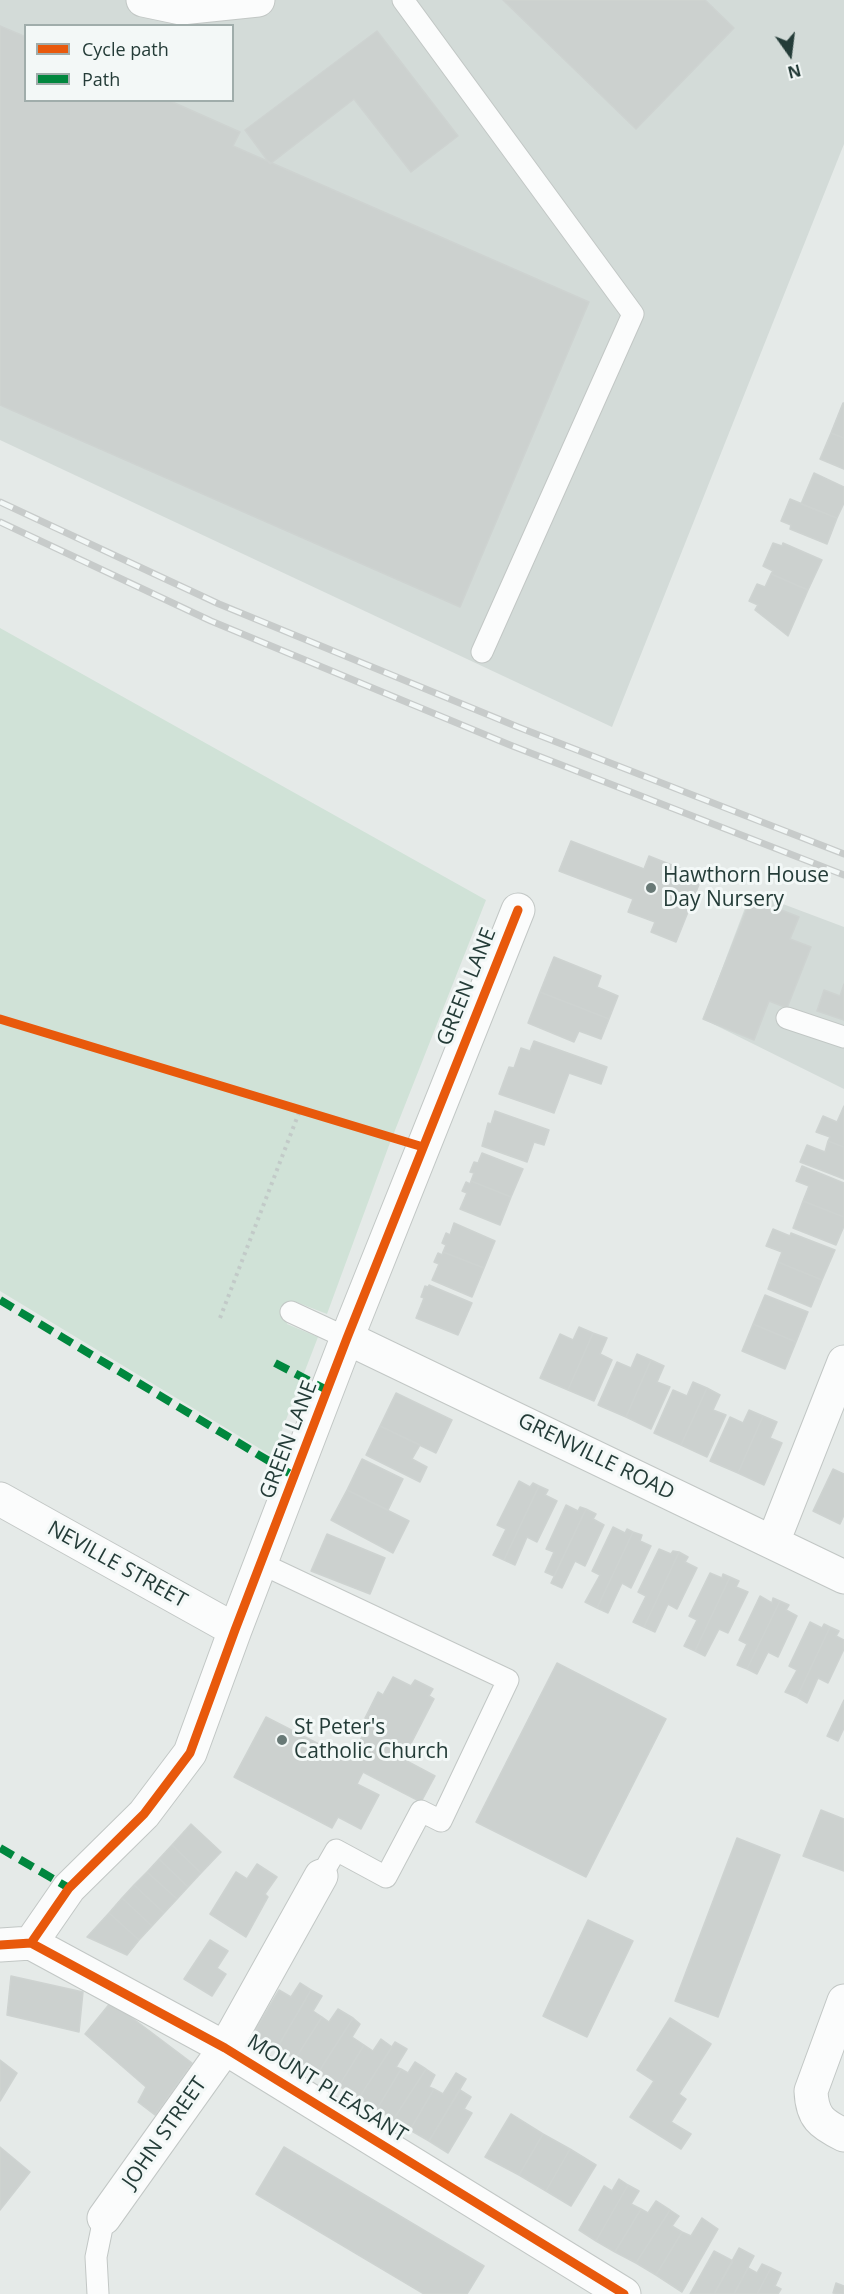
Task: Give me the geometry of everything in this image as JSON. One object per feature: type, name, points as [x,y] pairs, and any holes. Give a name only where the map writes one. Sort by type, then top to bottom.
[{"type":"street","points":[[143,0],[182,8],[258,0]]},
{"type":"street","name":"GREEN LANE","points":[[15,1944],[144,1814],[190,1753],[347,1338],[518,910]]},
{"type":"street","name":"GRENVILLE ROAD","points":[[347,1338],[844,1577]]},
{"type":"street","points":[[773,1542],[844,1362]]},
{"type":"street","name":"NEVILLE STREET","points":[[0,1499],[235,1630]]},
{"type":"street","name":"JOHN STREET","points":[[104,2218],[225,2048],[321,1876]]},
{"type":"street","name":"MOUNT PLEASANT","points":[[15,1944],[225,2048],[588,2285],[624,2294]]},
{"type":"street","points":[[844,2001],[811,2091],[811,2104],[818,2120],[844,2135]]},
{"type":"lane","points":[[403,0],[633,314],[482,652]]},
{"type":"lane","points":[[787,1018],[844,1036]]},
{"type":"lane","points":[[291,1312],[347,1338]]},
{"type":"lane","points":[[260,1563],[508,1680],[441,1821],[421,1811],[386,1877],[336,1850],[321,1876]]},
{"type":"lane","points":[[99,2294],[96,2257],[104,2218]]},
{"type":"path","points":[[290,1107],[311,1113]]},
{"type":"path","points":[[220,1318],[300,1110]]},
{"type":"shaded area","points":[[0,0],[844,0],[844,144],[612,727],[0,440]]},
{"type":"shaded area","points":[[751,892],[844,927],[844,1089],[703,1019]]},
{"type":"green space","points":[[0,628],[486,900],[388,1148],[327,1314],[296,1302],[287,1324],[318,1337],[272,1456],[0,1291]]},
{"type":"building","points":[[503,0],[705,0],[734,28],[636,129]]},
{"type":"building","points":[[0,26],[24,36],[24,102],[172,102],[240,132],[233,146],[589,302],[460,607],[0,405]]},
{"type":"building","points":[[377,31],[458,136],[411,172],[354,99],[270,164],[245,130]]},
{"type":"building","points":[[844,403],[844,438],[831,433]]},
{"type":"building","points":[[831,433],[844,438],[844,469],[820,459]]},
{"type":"building","points":[[814,473],[844,487],[844,503],[837,518],[801,504]]},
{"type":"building","points":[[790,499],[837,518],[827,544],[790,529],[791,525],[781,521]]},
{"type":"building","points":[[773,543],[782,546],[783,543],[822,560],[808,590],[771,574],[773,571],[763,566]]},
{"type":"building","points":[[771,574],[808,590],[788,636],[755,610],[758,605],[749,601],[757,584],[765,587]]},
{"type":"building","name":"Hawthorn House Day Nursery","points":[[571,841],[644,869],[649,856],[702,877],[676,942],[651,932],[655,922],[628,912],[633,899],[559,871]]},
{"type":"building","points":[[751,898],[799,917],[790,939],[811,947],[787,1008],[769,1001],[754,1040],[703,1019]]},
{"type":"building","points":[[554,957],[601,976],[597,987],[618,996],[609,1019],[540,992]]},
{"type":"building","points":[[844,984],[844,1020],[817,1011],[824,990],[840,996]]},
{"type":"building","points":[[540,992],[609,1019],[601,1039],[579,1031],[574,1042],[528,1023]]},
{"type":"building","points":[[534,1041],[607,1067],[601,1084],[569,1073],[554,1113],[499,1094],[509,1067],[514,1068],[521,1048],[530,1051]]},
{"type":"building","points":[[844,1106],[844,1147],[828,1141],[830,1137],[816,1132],[823,1116],[837,1122]]},
{"type":"building","points":[[495,1111],[549,1130],[544,1145],[534,1142],[527,1162],[482,1146],[488,1123],[491,1124]]},
{"type":"building","points":[[828,1141],[844,1147],[844,1179],[800,1162],[807,1145],[825,1152]]},
{"type":"building","points":[[482,1153],[523,1169],[511,1197],[471,1181],[474,1173],[470,1172],[474,1162],[478,1163]]},
{"type":"building","points":[[802,1166],[844,1183],[844,1217],[803,1201],[809,1186],[796,1181]]},
{"type":"building","points":[[471,1181],[511,1197],[500,1225],[460,1209],[467,1193],[462,1191],[466,1182],[470,1184]]},
{"type":"building","points":[[803,1201],[844,1217],[844,1226],[836,1245],[793,1228]]},
{"type":"building","points":[[454,1223],[495,1241],[484,1268],[443,1252],[446,1245],[442,1243],[446,1233],[450,1235]]},
{"type":"building","points":[[773,1229],[790,1236],[791,1233],[835,1250],[822,1280],[778,1262],[782,1252],[766,1246]]},
{"type":"building","points":[[443,1252],[484,1268],[472,1297],[432,1280],[439,1264],[434,1262],[438,1253],[442,1255]]},
{"type":"building","points":[[778,1262],[822,1280],[811,1307],[768,1289]]},
{"type":"building","points":[[429,1285],[472,1303],[458,1335],[416,1318],[424,1298],[421,1297],[425,1286]]},
{"type":"building","points":[[765,1295],[808,1312],[796,1342],[753,1324]]},
{"type":"building","points":[[753,1324],[796,1342],[785,1369],[742,1351]]},
{"type":"building","points":[[579,1327],[593,1333],[568,1390],[540,1378],[560,1334],[573,1340]]},
{"type":"building","points":[[593,1333],[607,1338],[600,1354],[612,1360],[594,1401],[568,1390]]},
{"type":"building","points":[[637,1354],[651,1360],[626,1417],[598,1405],[617,1362],[631,1368]]},
{"type":"building","points":[[651,1360],[664,1366],[657,1382],[670,1387],[651,1429],[626,1417]]},
{"type":"building","points":[[693,1382],[707,1388],[681,1445],[654,1433],[673,1390],[687,1396]]},
{"type":"building","points":[[707,1388],[720,1395],[713,1410],[726,1415],[707,1457],[681,1445]]},
{"type":"building","points":[[396,1393],[452,1420],[436,1453],[380,1426]]},
{"type":"building","points":[[749,1410],[763,1416],[738,1473],[710,1461],[730,1417],[743,1423]]},
{"type":"building","points":[[763,1416],[777,1422],[770,1438],[782,1443],[764,1485],[738,1473]]},
{"type":"building","points":[[380,1426],[420,1445],[412,1459],[427,1467],[420,1482],[366,1455]]},
{"type":"building","points":[[362,1459],[403,1479],[388,1510],[347,1490]]},
{"type":"building","points":[[833,1469],[844,1474],[844,1515],[840,1524],[813,1511]]},
{"type":"building","points":[[519,1481],[530,1487],[533,1483],[539,1486],[504,1560],[493,1555],[506,1529],[497,1525]]},
{"type":"building","points":[[539,1486],[548,1490],[545,1495],[557,1501],[537,1542],[527,1537],[515,1565],[504,1560]]},
{"type":"building","points":[[347,1490],[409,1521],[393,1553],[331,1520]]},
{"type":"building","points":[[566,1505],[578,1511],[580,1507],[586,1509],[554,1576],[545,1572],[554,1552],[546,1549]]},
{"type":"building","points":[[586,1509],[596,1514],[593,1519],[604,1525],[585,1566],[575,1561],[562,1588],[551,1583]]},
{"type":"building","points":[[613,1527],[625,1533],[627,1529],[633,1532],[597,1608],[585,1602],[600,1575],[592,1571]]},
{"type":"building","points":[[633,1532],[642,1535],[640,1541],[651,1546],[631,1588],[622,1583],[608,1613],[597,1608]]},
{"type":"building","points":[[327,1534],[385,1558],[370,1594],[311,1571]]},
{"type":"building","points":[[659,1549],[671,1554],[673,1551],[679,1552],[644,1627],[633,1622],[646,1596],[638,1592]]},
{"type":"building","points":[[679,1552],[688,1557],[685,1562],[697,1568],[677,1609],[668,1604],[655,1632],[644,1627]]},
{"type":"building","points":[[710,1573],[722,1578],[723,1574],[730,1577],[695,1651],[684,1646],[697,1620],[689,1616]]},
{"type":"building","points":[[730,1577],[739,1581],[736,1587],[748,1592],[728,1633],[719,1629],[705,1656],[695,1651]]},
{"type":"building","points":[[760,1596],[772,1603],[773,1598],[780,1601],[747,1669],[737,1665],[747,1644],[739,1640]]},
{"type":"building","points":[[780,1601],[789,1605],[786,1610],[797,1616],[778,1657],[768,1652],[757,1674],[747,1669]]},
{"type":"building","points":[[810,1622],[822,1628],[824,1624],[830,1627],[797,1697],[785,1692],[797,1670],[789,1666]]},
{"type":"building","points":[[830,1627],[839,1631],[836,1636],[844,1640],[844,1649],[828,1683],[818,1678],[807,1703],[797,1697]]},
{"type":"building","points":[[557,1663],[666,1719],[586,1877],[476,1822]]},
{"type":"building","name":"St Peter's Catholic Church","points":[[393,1677],[411,1686],[415,1680],[433,1689],[429,1696],[434,1699],[403,1759],[435,1776],[421,1802],[363,1772],[357,1784],[379,1795],[361,1829],[338,1817],[332,1828],[234,1777],[266,1717],[350,1760],[370,1721],[365,1718],[378,1692],[383,1695]]},
{"type":"building","points":[[844,1700],[844,1728],[838,1741],[827,1736]]},
{"type":"building","points":[[821,1810],[844,1819],[844,1871],[803,1856]]},
{"type":"building","points":[[191,1824],[221,1852],[201,1873],[172,1845]]},
{"type":"building","points":[[737,1838],[780,1855],[718,2017],[675,2001]]},
{"type":"building","points":[[172,1845],[201,1873],[188,1887],[159,1859]]},
{"type":"building","points":[[159,1859],[188,1887],[177,1899],[147,1872]]},
{"type":"building","points":[[257,1864],[277,1877],[265,1894],[268,1897],[246,1937],[210,1914],[236,1872],[247,1879]]},
{"type":"building","points":[[147,1872],[177,1899],[164,1913],[134,1885]]},
{"type":"building","points":[[134,1885],[164,1913],[152,1926],[122,1898]]},
{"type":"building","points":[[122,1898],[152,1926],[139,1940],[109,1913]]},
{"type":"building","points":[[109,1913],[139,1940],[127,1955],[87,1937]]},
{"type":"building","points":[[588,1920],[633,1941],[587,2037],[543,2016]]},
{"type":"building","points":[[210,1940],[228,1951],[217,1968],[226,1974],[212,1996],[184,1979]]},
{"type":"building","points":[[11,1976],[83,1992],[79,2032],[7,2015]]},
{"type":"building","points":[[300,1983],[311,1990],[277,2048],[253,2034],[279,1990],[291,1997]]},
{"type":"building","points":[[311,1990],[322,1996],[313,2011],[322,2017],[295,2059],[277,2048]]},
{"type":"building","points":[[111,2002],[192,2063],[155,2115],[138,2102],[146,2087],[85,2034]]},
{"type":"building","points":[[338,2009],[353,2018],[318,2073],[295,2059],[322,2017],[329,2022]]},
{"type":"building","points":[[353,2018],[360,2024],[352,2037],[364,2045],[339,2086],[318,2073]]},
{"type":"building","points":[[670,2018],[711,2044],[679,2094],[686,2099],[671,2122],[691,2134],[681,2149],[630,2117],[654,2081],[637,2070]]},
{"type":"building","points":[[381,2039],[392,2047],[359,2098],[339,2086],[364,2045],[373,2051]]},
{"type":"building","points":[[395,2042],[407,2049],[396,2067],[401,2069],[377,2109],[359,2098]]},
{"type":"building","points":[[0,2060],[17,2073],[0,2101]]},
{"type":"building","points":[[415,2062],[426,2069],[393,2120],[377,2109],[401,2069],[408,2073]]},
{"type":"building","points":[[426,2069],[435,2075],[429,2087],[434,2089],[410,2130],[393,2120]]},
{"type":"building","points":[[456,2073],[466,2079],[429,2141],[410,2130],[434,2089],[443,2094]]},
{"type":"building","points":[[460,2090],[471,2097],[464,2109],[472,2113],[448,2153],[429,2141]]},
{"type":"building","points":[[511,2114],[543,2134],[519,2175],[485,2157]]},
{"type":"building","points":[[543,2134],[570,2149],[546,2191],[519,2175]]},
{"type":"building","points":[[0,2147],[30,2172],[0,2210]]},
{"type":"building","points":[[284,2147],[484,2266],[467,2294],[424,2294],[256,2194]]},
{"type":"building","points":[[570,2149],[596,2165],[571,2206],[546,2191]]},
{"type":"building","points":[[619,2179],[628,2185],[596,2241],[579,2230],[604,2186],[612,2191]]},
{"type":"building","points":[[628,2185],[639,2191],[631,2204],[641,2209],[615,2252],[596,2241]]},
{"type":"building","points":[[656,2201],[670,2210],[636,2263],[615,2252],[641,2209],[648,2213]]},
{"type":"building","points":[[670,2210],[679,2216],[672,2226],[682,2232],[656,2275],[636,2263]]},
{"type":"building","points":[[702,2218],[718,2229],[682,2292],[656,2275],[682,2232],[691,2236]]},
{"type":"building","points":[[739,2248],[754,2256],[734,2294],[714,2294]]},
{"type":"building","points":[[714,2251],[733,2261],[714,2294],[690,2294]]},
{"type":"building","points":[[762,2264],[771,2268],[757,2294],[734,2294],[748,2268],[757,2273]]},
{"type":"building","points":[[771,2268],[781,2273],[775,2286],[781,2289],[778,2294],[757,2294]]},
{"type":"building","points":[[836,2283],[844,2286],[844,2294],[833,2293]]},
{"type":"railway","points":[[0,502],[219,604],[518,727],[844,854]]},
{"type":"railway","points":[[0,522],[211,621],[510,745],[844,875]]},
{"type":"marked path","points":[[0,1300],[294,1476]]},
{"type":"marked path","points":[[275,1363],[327,1390]]},
{"type":"marked path","points":[[0,1848],[69,1888]]},
{"type":"cycle path","points":[[31,1943],[69,1888],[144,1814],[190,1753],[347,1338],[518,910]]},
{"type":"cycle path","points":[[0,1019],[423,1147]]},
{"type":"cycle path","points":[[0,1945],[31,1943],[225,2048],[624,2294]]},
{"type":"place","name":"Hawthorn House Day Nursery","points":[[651,888]]},
{"type":"place","name":"St Peter's Catholic Church","points":[[282,1740]]}]
